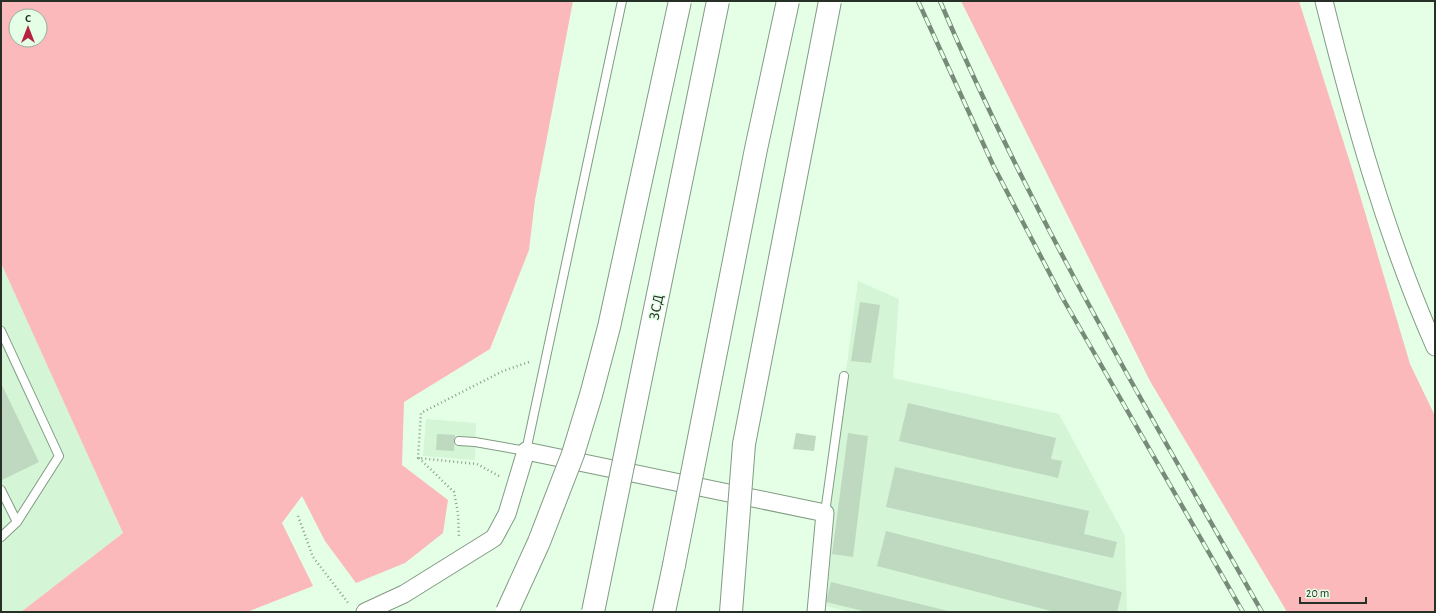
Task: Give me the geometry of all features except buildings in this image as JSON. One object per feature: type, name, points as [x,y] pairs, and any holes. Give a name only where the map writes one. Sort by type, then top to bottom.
[{"type":"main road","points":[[507,612],[542,535],[573,454],[591,395],[609,327],[680,1]]},
{"type":"main road","name":"ЗСД","points":[[593,612],[718,1]]},
{"type":"main road","points":[[664,612],[756,149],[788,1]]},
{"type":"main road","points":[[730,612],[744,444],[830,1]]},
{"type":"street","points":[[1324,1],[1349,101],[1384,210],[1435,347]]},
{"type":"street","points":[[357,609],[404,594],[494,538],[508,514],[526,452],[825,513],[816,612]]},
{"type":"lane","points":[[459,441],[476,442],[526,452],[622,1]]},
{"type":"lane","points":[[1,331],[59,456],[17,522],[1,537]]},
{"type":"lane","points":[[825,513],[844,376]]},
{"type":"lane","points":[[1,490],[17,522]]},
{"type":"path","points":[[418,458],[421,413],[503,371],[546,356]]},
{"type":"path","points":[[418,458],[477,464],[517,486]]},
{"type":"path","points":[[418,458],[454,492],[458,513],[460,560]]},
{"type":"path","points":[[298,516],[313,557],[357,609]]},
{"type":"shaded area","points":[[1,1],[573,1],[535,200],[529,250],[490,349],[404,402],[402,465],[448,500],[443,533],[405,563],[356,583],[325,541],[302,496],[282,523],[313,586],[247,612],[21,612],[123,533],[1,263]]},
{"type":"shaded area","points":[[961,1],[1299,1],[1353,172],[1410,364],[1435,416],[1435,612],[1287,612],[1150,381]]},
{"type":"shaded area","points":[[1,263],[123,533],[21,612],[1,612]]},
{"type":"shaded area","points":[[858,281],[899,299],[893,378],[1059,414],[1125,536],[1127,612],[849,612],[815,603]]},
{"type":"shaded area","points":[[426,419],[476,423],[475,460],[423,456]]},
{"type":"railway","points":[[918,1],[993,165],[1062,297],[1243,612]]},
{"type":"railway","points":[[940,1],[1012,158],[1051,234],[1092,311],[1262,612]]}]
